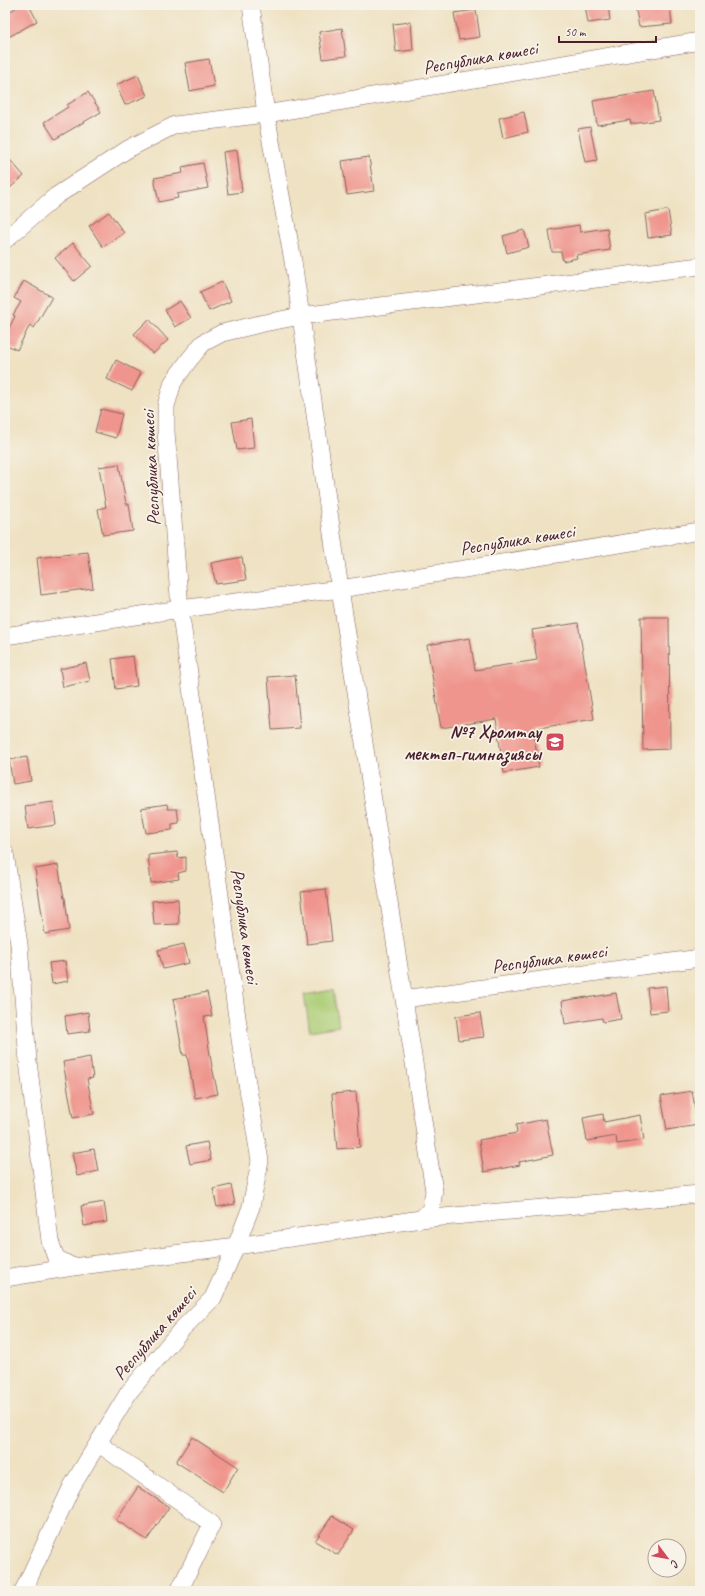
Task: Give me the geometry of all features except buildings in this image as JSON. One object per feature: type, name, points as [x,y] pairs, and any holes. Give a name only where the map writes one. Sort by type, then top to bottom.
[{"type":"street","points":[[251,5],[266,114],[293,261],[340,589],[434,1191],[426,1214]]},
{"type":"street","name":"Республика көшесі","points":[[5,240],[56,196],[128,149],[175,126],[266,114],[700,41]]},
{"type":"street","name":"Республика көшесі","points":[[23,1591],[72,1486],[129,1392],[181,1330],[213,1298],[251,1207],[260,1161],[242,1053],[180,609],[166,431],[166,406],[173,382],[204,343],[222,333],[264,323],[301,316],[700,266]]},
{"type":"street","name":"Республика көшесі","points":[[5,636],[180,609],[340,589],[700,531]]},
{"type":"street","points":[[5,853],[19,944],[28,1061],[50,1241],[56,1258],[73,1267]]},
{"type":"street","name":"Республика көшесі","points":[[404,999],[700,958]]},
{"type":"street","points":[[236,1246],[426,1214],[700,1194]]},
{"type":"street","name":"Республика көшесі","points":[[5,1278],[73,1267],[236,1246]]},
{"type":"street","points":[[98,1443],[212,1524],[179,1591]]},
{"type":"green space","points":[[333,990],[339,1026],[310,1031],[304,995]]},
{"type":"place","name":"№7 Хромтау мектеп-гимназиясы","points":[[555,742]]}]
